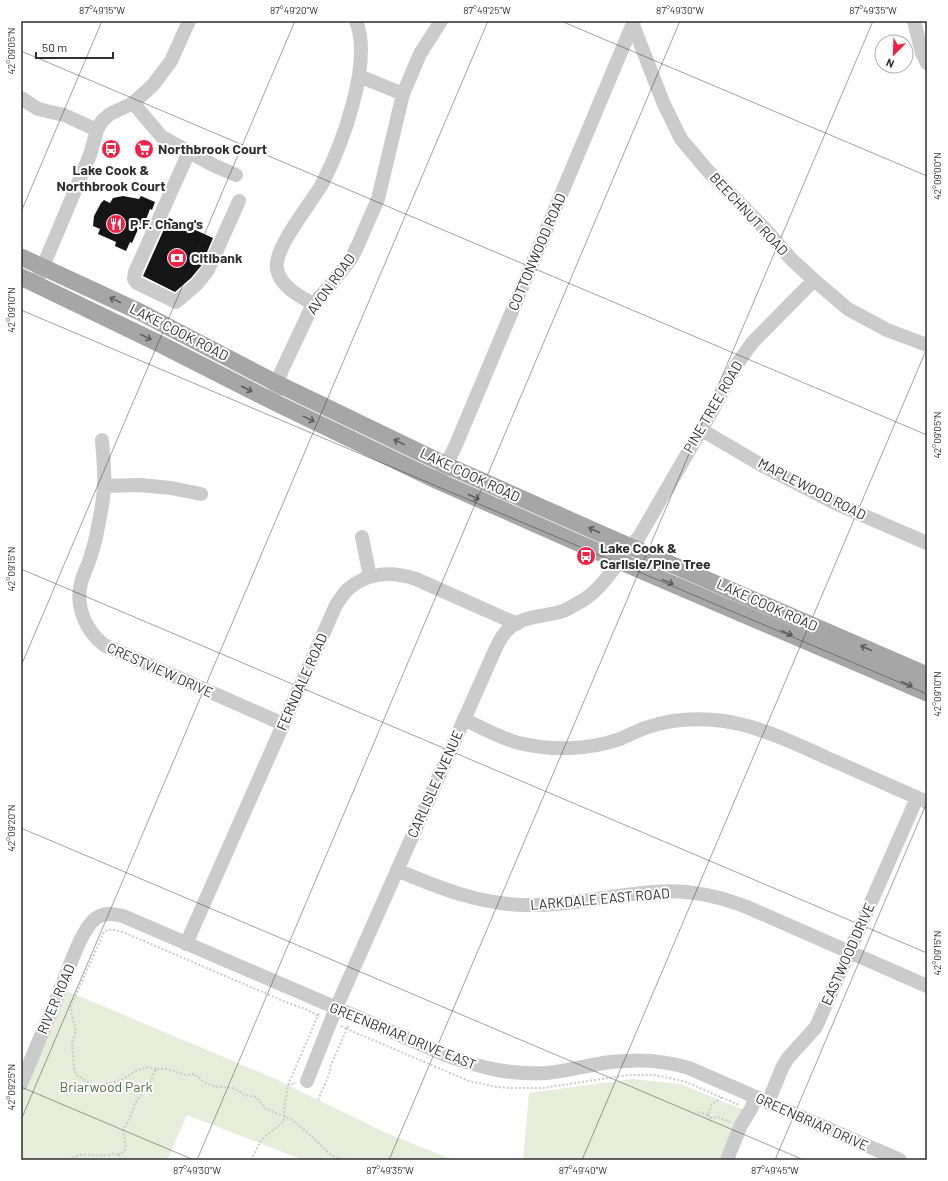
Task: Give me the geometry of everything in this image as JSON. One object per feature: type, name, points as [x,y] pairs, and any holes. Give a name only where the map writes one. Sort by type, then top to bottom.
[{"type":"main road","name":"LAKE COOK ROAD","points":[[21,257],[140,312],[214,349],[276,383],[446,464],[927,675]]},
{"type":"main road","name":"LAKE COOK ROAD","points":[[28,280],[158,343],[274,402],[438,481],[619,561],[927,693]]},
{"type":"street","points":[[28,280],[43,267],[90,155],[97,130],[102,120],[110,114],[133,103],[153,85],[171,61],[189,21]]},
{"type":"street","points":[[313,304],[290,290],[277,269],[278,257],[283,244],[322,184],[334,159],[351,109],[358,76],[361,42],[359,28],[356,21]]},
{"type":"street","name":"AVON ROAD","points":[[274,402],[276,383],[313,304],[329,287],[351,259],[366,228],[378,199],[403,94],[420,54],[441,21]]},
{"type":"street","points":[[914,21],[922,53],[927,63]]},
{"type":"street","name":"BEECHNUT ROAD","points":[[633,23],[663,102],[681,138],[708,171],[768,232],[791,259],[848,309],[887,330],[927,345]]},
{"type":"street","name":"COTTONWOOD ROAD","points":[[438,481],[456,447],[633,23]]},
{"type":"street","points":[[358,76],[403,94]]},
{"type":"street","points":[[21,98],[38,109],[64,115],[97,130]]},
{"type":"street","points":[[133,103],[162,137],[213,165],[236,175]]},
{"type":"street","points":[[189,152],[135,272],[134,280],[137,283],[176,302],[197,284],[208,270],[239,201]]},
{"type":"street","name":"PINE TREE ROAD","points":[[630,546],[639,537],[700,429],[712,411],[735,367],[752,343],[814,280]]},
{"type":"street","name":"MAPLEWOOD ROAD","points":[[700,429],[763,466],[837,504],[927,543]]},
{"type":"street","name":"CRESTVIEW DRIVE","points":[[102,440],[104,486],[91,555],[81,583],[79,596],[83,618],[90,632],[104,645],[283,724]]},
{"type":"street","points":[[104,486],[171,488],[201,494]]},
{"type":"street","points":[[362,537],[370,577]]},
{"type":"street","name":"CARLISLE AVENUE","points":[[307,1082],[336,1008],[464,719],[495,650],[504,634],[512,626],[521,621],[563,611],[585,598],[603,583],[630,546]]},
{"type":"street","name":"FERNDALE ROAD","points":[[186,944],[336,606],[346,591],[360,580],[370,577],[391,574],[405,575],[517,624]]},
{"type":"street","points":[[464,719],[495,735],[519,743],[544,748],[570,748],[597,745],[620,739],[644,728],[664,722],[685,719],[716,720],[746,726],[776,736],[922,800]]},
{"type":"street","name":"EASTWOOD DRIVE","points":[[727,1160],[741,1125],[751,1110],[762,1100],[788,1058],[816,1027],[849,952],[922,800]]},
{"type":"street","name":"LARKDALE EAST ROAD","points":[[397,870],[455,894],[487,901],[524,905],[555,904],[655,892],[681,892],[726,899],[780,921],[927,986]]},
{"type":"street","name":"GREENBRIAR DRIVE EAST","points":[[96,918],[103,914],[118,915],[448,1056],[478,1067],[514,1073],[548,1073],[610,1062],[638,1060],[667,1062],[689,1068],[723,1090]]},
{"type":"street","name":"RIVER ROAD","points":[[21,1084],[77,948],[88,926],[96,918]]},
{"type":"street","name":"GREENBRIAR DRIVE","points":[[723,1090],[762,1100],[900,1160]]},
{"type":"path","points":[[251,1160],[262,1139],[282,1123],[285,1116],[284,1110],[288,1085],[318,1016],[312,1012],[123,932],[114,929],[104,932],[70,1008],[76,1031],[72,1042],[74,1069],[77,1075],[95,1085],[112,1083],[147,1067],[167,1069],[186,1075],[194,1074],[212,1086],[233,1088],[244,1095],[256,1098],[266,1109],[285,1116],[292,1120],[336,1158],[351,1160]]},
{"type":"path","points":[[69,1160],[82,1154],[107,1155],[113,1153],[119,1154],[124,1151],[126,1148],[123,1130],[130,1118],[135,1103],[148,1086],[156,1069]]},
{"type":"path","points":[[288,1085],[307,1082]]},
{"type":"path","points":[[708,1115],[710,1105],[723,1090]]},
{"type":"path","points":[[698,1112],[708,1115],[709,1118],[718,1117],[723,1119],[734,1127],[741,1125]]},
{"type":"path","points":[[119,1154],[119,1160]]},
{"type":"green space","name":"Briarwood Park","points":[[67,991],[271,1077],[384,1132],[453,1160],[303,1160],[187,1115],[167,1160],[21,1160],[21,1097]]},
{"type":"green space","points":[[632,1079],[680,1084],[744,1110],[725,1160],[523,1160],[529,1093]]},
{"type":"building","name":"P.F. Chang's","points":[[123,196],[139,199],[141,196],[155,202],[152,210],[150,209],[145,222],[142,220],[132,243],[130,242],[126,251],[115,246],[116,242],[98,234],[100,229],[93,226],[94,216],[104,200],[110,203],[113,198]]},
{"type":"building","name":"Citibank","points":[[169,218],[213,238],[201,266],[191,278],[175,292],[143,276]]},
{"type":"place","name":"Lake Cook & Northbrook Court","points":[[111,149]]},
{"type":"place","name":"Northbrook Court","points":[[144,149]]},
{"type":"place","name":"P.F. Chang's","points":[[116,224]]},
{"type":"place","name":"Citibank","points":[[177,258]]},
{"type":"place","name":"Lake Cook & Carlisle/Pine Tree","points":[[586,556]]}]
